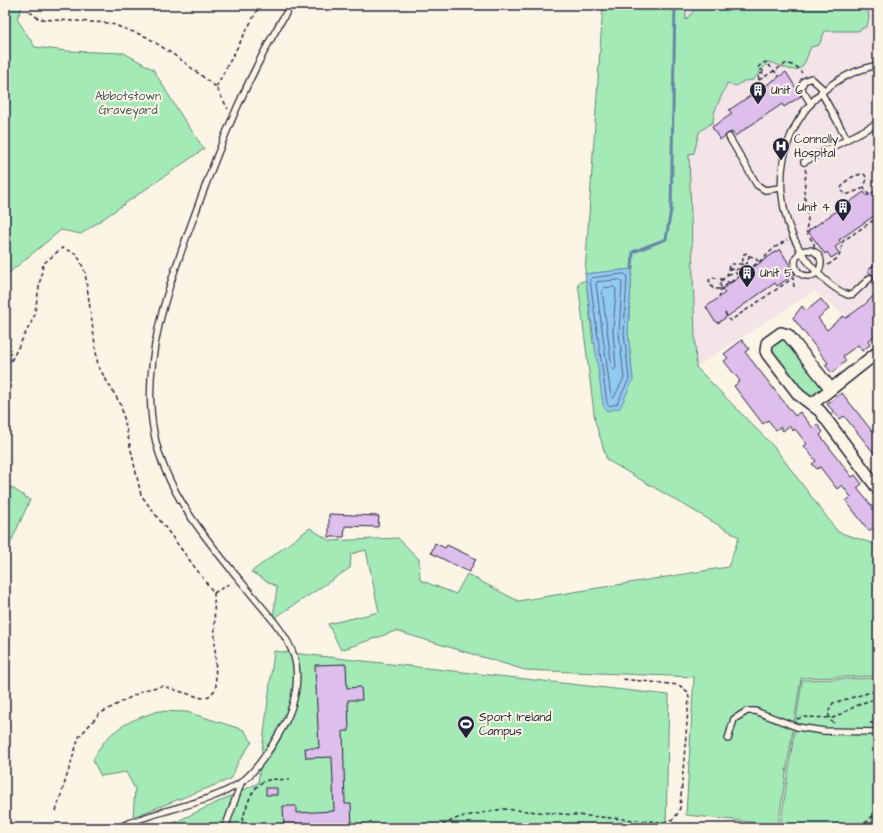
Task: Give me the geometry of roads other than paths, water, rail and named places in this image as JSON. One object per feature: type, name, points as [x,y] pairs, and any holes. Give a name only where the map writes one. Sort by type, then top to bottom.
[{"type":"street","points":[[831,389],[788,335],[784,333],[778,334],[767,343],[766,351],[768,355],[799,395],[812,403],[854,454],[878,488]]},
{"type":"street","points":[[812,403],[878,352]]},
{"type":"lane","points":[[226,827],[241,783],[272,748],[289,716],[296,690],[296,664],[289,645],[281,633],[238,578],[177,495],[163,464],[154,435],[151,413],[153,366],[157,337],[167,295],[211,170],[260,59],[291,5]]},
{"type":"lane","points":[[870,278],[853,294],[848,295],[816,273],[792,237],[783,209],[780,188],[781,168],[789,139],[810,104],[823,91],[845,76],[878,65]]},
{"type":"lane","points":[[810,104],[801,88],[804,81],[811,78],[823,91],[847,139]]},
{"type":"lane","points":[[805,162],[878,123]]},
{"type":"lane","points":[[729,137],[758,185],[765,190],[780,188]]},
{"type":"lane","points":[[810,250],[814,251],[820,257],[821,265],[816,273],[808,276],[800,273],[795,263],[801,252],[810,250]]},
{"type":"lane","points":[[728,739],[734,719],[747,712],[755,711],[790,724],[824,731],[878,732]]},
{"type":"lane","points":[[118,828],[215,795],[241,783]]},
{"type":"water","points":[[632,269],[628,332],[633,380],[620,408],[607,411],[603,405],[585,274]]},
{"type":"waterway","points":[[632,269],[633,252],[666,239],[671,210],[675,5]]},
{"type":"place","name":"Unit 6","points":[[758,105]]},
{"type":"place","name":"Connolly Hospital","points":[[781,161]]},
{"type":"place","name":"Unit 4","points":[[843,222]]},
{"type":"place","name":"Unit 5","points":[[747,288]]},
{"type":"place","name":"Sport Ireland Campus","points":[[466,739]]},
{"type":"park label","name":"Abbotstown Graveyard","points":[[128,103]]}]
